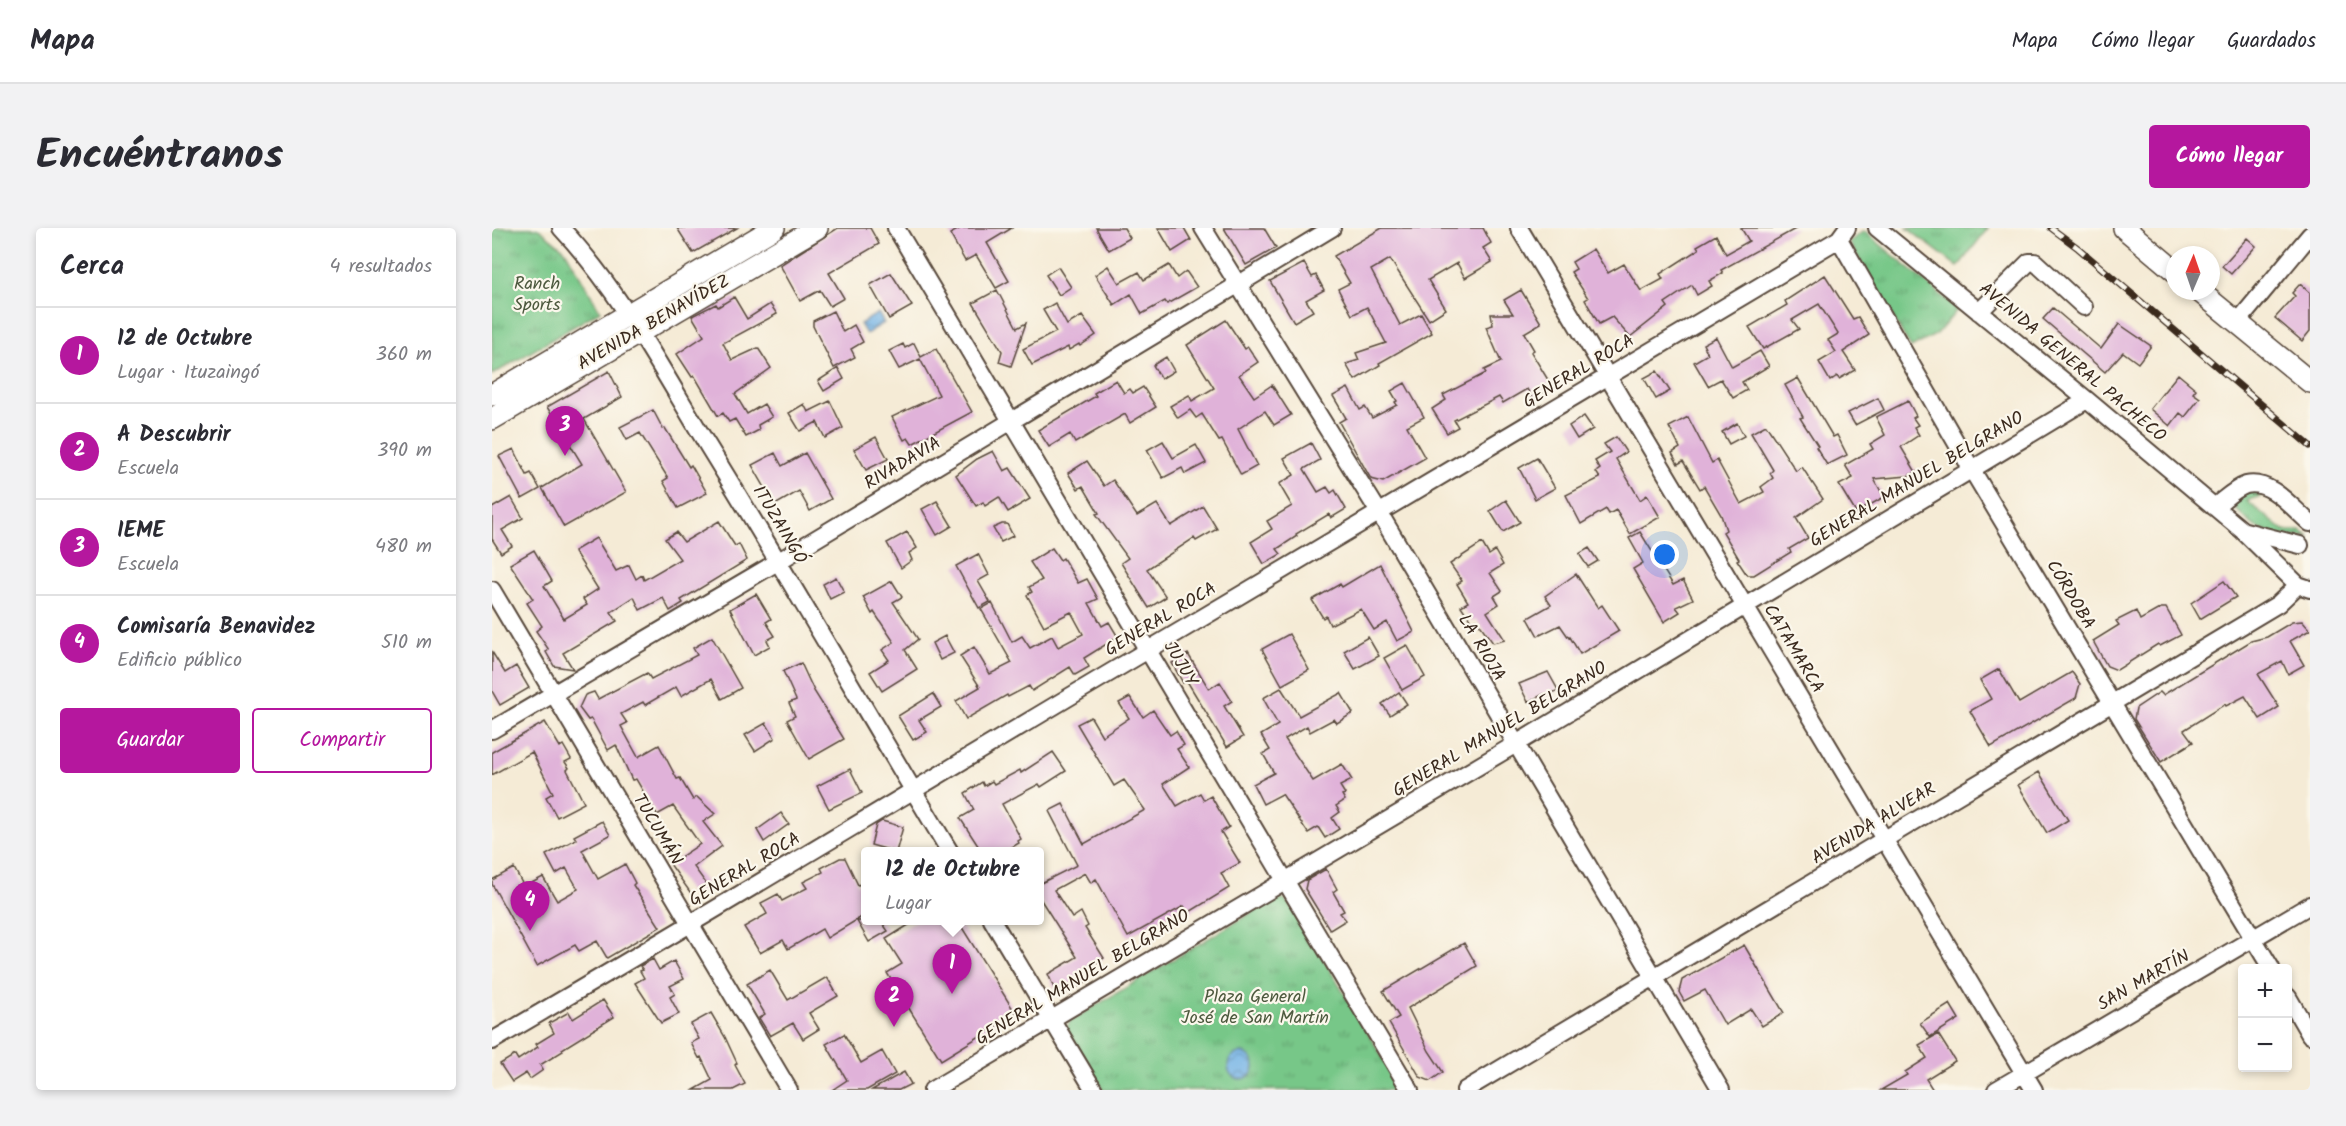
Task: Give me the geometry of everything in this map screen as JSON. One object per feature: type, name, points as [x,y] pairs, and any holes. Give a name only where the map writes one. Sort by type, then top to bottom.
[{"type":"main road","name":"AVENIDA BENAVÍDEZ","points":[[492,395],[774,228]]},
{"type":"main road","name":"AVENIDA BENAVÍDEZ","points":[[492,419],[817,228]]},
{"type":"main road","points":[[2124,228],[2166,263]]},
{"type":"main road","points":[[2210,300],[2310,382]]},
{"type":"street","name":"ITUZAINGÓ","points":[[561,228],[586,255],[639,332],[779,561],[947,847]]},
{"type":"street","name":"JUJUY","points":[[896,228],[1410,1090]]},
{"type":"street","name":"LA RIOJA","points":[[1203,228],[1380,514],[1721,1090]]},
{"type":"street","name":"RIVADAVIA","points":[[492,730],[779,561],[1332,228]]},
{"type":"street","name":"CATAMARCA","points":[[1519,228],[2034,1090]]},
{"type":"street","name":"AVENIDA GENERAL PACHECO","points":[[1877,228],[2242,530],[2303,587]]},
{"type":"street","name":"GENERAL ROCA","points":[[492,1041],[691,926],[1843,234]]},
{"type":"street","name":"CÓRDOBA","points":[[1843,234],[1972,470],[2268,964]]},
{"type":"street","points":[[2237,323],[2310,235]]},
{"type":"street","points":[[1979,312],[2029,262],[2035,262],[2084,307]]},
{"type":"street","name":"GENERAL MANUEL BELGRANO","points":[[932,1090],[1516,744],[2087,400]]},
{"type":"street","points":[[2214,507],[2236,490],[2255,484],[2272,490],[2310,523]]},
{"type":"street","name":"AVENIDA GENERAL PACHECO","points":[[2242,530],[2305,544]]},
{"type":"street","points":[[2303,587],[2288,573],[2289,557],[2305,544]]},
{"type":"street","name":"AVENIDA ALVEAR","points":[[1465,1090],[2113,704],[2303,587]]},
{"type":"street","name":"TUCUMÁN","points":[[492,590],[789,1090]]},
{"type":"street","name":"SAN MARTÍN","points":[[1996,1090],[2310,905]]},
{"type":"street","points":[[994,925],[1094,1090]]},
{"type":"street","points":[[2292,1004],[2310,1035]]},
{"type":"green space","name":"Ranch Sports","points":[[492,228],[538,228],[565,250],[600,311],[492,375]]},
{"type":"green space","points":[[1907,228],[1988,228],[1958,267]]},
{"type":"green space","points":[[1864,231],[1958,309],[1937,334],[1911,348],[1849,242]]},
{"type":"green space","points":[[2253,489],[2261,496],[2247,501],[2284,531],[2301,531],[2309,537],[2275,535],[2253,525],[2237,510],[2232,500]]},
{"type":"green space","name":"Plaza General José de San Martín","points":[[1274,899],[1285,900],[1291,905],[1402,1090],[1103,1090],[1070,1035],[1067,1027],[1070,1021]]},
{"type":"water","points":[[878,313],[884,323],[866,334],[860,324]]},
{"type":"water","points":[[1241,1053],[1250,1057],[1254,1066],[1250,1075],[1241,1079],[1232,1075],[1228,1066],[1232,1057]]},
{"type":"building","points":[[677,228],[737,228],[693,253]]},
{"type":"building","points":[[838,228],[870,228],[879,244],[829,273],[844,298],[830,306],[820,290],[800,301],[780,265]]},
{"type":"building","points":[[961,228],[1012,228],[987,243],[1009,281],[996,288],[976,255],[965,261],[950,234]]},
{"type":"building","points":[[1096,228],[1124,228],[1130,238],[1109,250]]},
{"type":"building","points":[[1158,228],[1184,228],[1191,240],[1172,252]]},
{"type":"building","points":[[1224,228],[1264,228],[1276,248],[1246,265]]},
{"type":"building","points":[[1382,228],[1483,228],[1491,243],[1483,248],[1492,262],[1465,278],[1457,263],[1428,280],[1446,309],[1429,320],[1390,259],[1371,270],[1400,325],[1421,314],[1432,333],[1379,363],[1380,365],[1355,380],[1346,364],[1359,360],[1356,353],[1386,343],[1367,307],[1352,315],[1338,289],[1350,283],[1334,256]]},
{"type":"building","points":[[1741,228],[1797,228],[1721,270],[1723,273],[1709,281],[1712,286],[1697,295],[1692,285],[1665,303],[1668,307],[1630,337],[1612,317],[1599,324],[1585,300],[1588,298],[1571,272],[1576,269],[1572,262],[1593,249],[1608,273],[1624,264],[1641,291],[1663,279],[1660,274],[1699,249],[1697,246],[1716,235],[1726,254],[1749,241]]},
{"type":"building","points":[[2247,238],[2256,246],[2231,274],[2222,266]]},
{"type":"building","points":[[1304,263],[1312,277],[1316,275],[1324,290],[1306,300],[1313,311],[1294,322],[1270,281]]},
{"type":"building","points":[[1169,265],[1177,278],[1186,271],[1197,287],[1167,304],[1165,301],[1142,314],[1131,294],[1114,305],[1095,275],[1108,266],[1119,283],[1139,272],[1144,280]]},
{"type":"building","points":[[1058,267],[1071,287],[1059,295],[1046,275]]},
{"type":"building","points":[[891,273],[912,306],[889,319],[870,285]]},
{"type":"building","points":[[1825,275],[1853,319],[1858,317],[1869,335],[1843,352],[1855,370],[1830,381],[1819,362],[1836,352],[1828,340],[1838,334],[1819,304],[1792,320],[1799,329],[1763,349],[1749,327],[1787,305],[1785,301]]},
{"type":"building","points":[[2300,284],[2310,293],[2310,331],[2302,341],[2275,318],[2295,296],[2292,293]]},
{"type":"building","points":[[997,290],[1017,328],[1026,323],[1011,366],[999,362],[1002,351],[973,303]]},
{"type":"building","points":[[1521,290],[1541,323],[1524,333],[1534,350],[1531,352],[1553,388],[1533,399],[1527,389],[1503,403],[1499,397],[1454,420],[1458,427],[1447,433],[1432,409],[1446,400],[1443,395],[1486,373],[1484,370],[1501,362],[1486,327],[1493,325],[1491,314],[1513,314],[1504,300]]},
{"type":"building","points":[[734,297],[747,319],[770,304],[777,314],[723,343],[732,360],[758,348],[771,368],[735,394],[747,414],[764,404],[772,417],[758,425],[759,430],[746,437],[735,419],[729,422],[723,413],[718,416],[694,375],[692,377],[677,354],[704,336],[692,316],[716,304],[718,307]]},
{"type":"building","points":[[1055,303],[1067,325],[1082,316],[1096,335],[1080,346],[1079,344],[1069,350],[1068,347],[1032,365],[1023,349],[1056,332],[1043,310]]},
{"type":"building","points":[[2053,308],[2101,349],[2119,324],[2151,346],[2138,363],[2123,352],[2105,372],[2043,319]]},
{"type":"building","points":[[833,311],[843,332],[854,325],[863,342],[851,349],[855,357],[834,368],[813,326],[813,321]]},
{"type":"building","points":[[1226,320],[1245,349],[1248,347],[1258,362],[1239,375],[1254,397],[1272,385],[1291,415],[1274,425],[1265,411],[1238,429],[1257,466],[1241,475],[1222,440],[1219,441],[1202,414],[1196,418],[1190,410],[1178,418],[1170,406],[1189,395],[1192,401],[1214,388],[1187,345]]},
{"type":"building","points":[[1716,337],[1732,367],[1760,351],[1769,366],[1742,382],[1747,390],[1733,398],[1721,379],[1708,386],[1694,362],[1708,354],[1703,344]]},
{"type":"building","points":[[914,343],[921,357],[936,349],[972,412],[912,444],[908,438],[904,440],[892,417],[939,395],[920,359],[899,369],[889,351],[903,344],[905,348]]},
{"type":"building","points":[[1166,357],[1174,371],[1161,379],[1153,365]]},
{"type":"building","points":[[838,368],[844,379],[824,391],[818,381]]},
{"type":"building","points":[[609,371],[622,397],[584,419],[626,492],[564,527],[542,488],[582,464],[547,407]]},
{"type":"building","points":[[1657,371],[1670,391],[1656,399],[1644,378]]},
{"type":"building","points":[[2178,374],[2196,389],[2193,393],[2200,398],[2185,417],[2180,413],[2170,426],[2150,409]]},
{"type":"building","points":[[1798,378],[1833,437],[1837,435],[1847,455],[1827,465],[1800,418],[1803,417],[1785,385]]},
{"type":"building","points":[[1116,380],[1124,393],[1130,389],[1133,393],[1143,387],[1156,407],[1130,423],[1125,414],[1075,443],[1070,434],[1049,447],[1038,430],[1096,396],[1094,393]]},
{"type":"building","points":[[1405,383],[1424,417],[1407,426],[1425,458],[1383,482],[1371,479],[1339,422],[1346,418],[1333,396],[1348,388],[1360,410],[1365,407],[1372,418],[1397,405],[1391,391]]},
{"type":"building","points":[[1878,398],[1884,410],[1855,425],[1848,413]]},
{"type":"building","points":[[830,401],[843,428],[825,438],[817,422],[800,431],[789,413],[804,404],[808,412]]},
{"type":"building","points":[[1908,401],[1916,416],[1913,418],[1918,425],[1914,427],[1919,435],[1901,447],[1916,472],[1908,476],[1874,479],[1884,497],[1856,513],[1839,485],[1853,478],[1845,465],[1873,449],[1870,444],[1885,435],[1876,417]]},
{"type":"building","points":[[653,410],[663,429],[665,428],[689,467],[691,465],[707,493],[678,508],[663,481],[668,478],[640,433],[627,440],[620,427]]},
{"type":"building","points":[[1584,416],[1593,429],[1577,439],[1569,426]]},
{"type":"building","points":[[1688,417],[1712,463],[1717,460],[1741,504],[1764,492],[1761,487],[1773,478],[1770,473],[1773,470],[1751,433],[1766,425],[1796,471],[1802,467],[1823,499],[1796,518],[1808,538],[1789,549],[1791,552],[1754,575],[1747,575],[1737,560],[1739,559],[1723,532],[1726,530],[1721,515],[1704,486],[1700,489],[1683,461],[1678,464],[1672,453],[1680,448],[1669,427]]},
{"type":"building","points":[[1737,423],[1744,436],[1729,444],[1722,432]]},
{"type":"building","points":[[876,437],[888,459],[866,470],[854,449]]},
{"type":"building","points":[[1616,437],[1626,452],[1616,459],[1640,500],[1647,495],[1660,517],[1630,534],[1616,510],[1609,514],[1606,509],[1581,524],[1566,495],[1600,478],[1596,472],[1600,469],[1595,461],[1610,452],[1604,444]]},
{"type":"building","points":[[1163,441],[1173,458],[1196,445],[1206,463],[1185,474],[1182,468],[1163,478],[1147,450]]},
{"type":"building","points":[[1311,443],[1320,460],[1304,469],[1318,492],[1327,487],[1331,493],[1335,490],[1346,509],[1331,518],[1329,514],[1296,534],[1297,536],[1277,549],[1281,554],[1264,564],[1251,542],[1272,529],[1267,521],[1292,506],[1279,484],[1294,475],[1284,458]]},
{"type":"building","points":[[514,449],[527,475],[531,473],[540,489],[522,499],[499,456]]},
{"type":"building","points":[[993,451],[1004,471],[1010,468],[1030,499],[1008,512],[999,497],[985,506],[983,502],[976,506],[956,475],[977,459]]},
{"type":"building","points":[[775,453],[782,466],[805,453],[831,499],[810,511],[799,491],[775,505],[752,465]]},
{"type":"building","points":[[1537,458],[1555,488],[1535,499],[1519,468]]},
{"type":"building","points":[[1087,461],[1104,486],[1113,480],[1137,516],[1157,504],[1171,526],[1203,506],[1217,529],[1196,541],[1194,538],[1147,569],[1166,597],[1149,608],[1121,563],[1128,558],[1096,514],[1099,513],[1083,486],[1078,489],[1068,473]]},
{"type":"building","points":[[511,497],[523,518],[502,530],[512,546],[501,553],[492,539],[492,508]]},
{"type":"building","points":[[1506,500],[1520,522],[1503,532],[1490,511]]},
{"type":"building","points":[[937,501],[952,526],[937,535],[922,509]]},
{"type":"building","points":[[719,521],[735,546],[739,544],[747,560],[681,600],[683,603],[670,611],[663,598],[640,610],[634,597],[611,612],[617,621],[563,653],[573,669],[554,666],[546,652],[549,650],[536,631],[542,626],[527,603],[533,599],[510,564],[534,550],[552,581],[544,586],[564,619],[587,605],[583,599],[598,589],[574,551],[596,538],[616,571],[629,565],[636,579],[642,575],[644,580],[680,559],[665,539],[676,532],[684,542]]},
{"type":"building","points":[[1007,524],[1013,536],[1001,542],[993,528]]},
{"type":"building","points":[[907,532],[917,548],[909,553],[912,560],[901,568],[887,543]]},
{"type":"building","points":[[1640,532],[1673,585],[1683,580],[1693,599],[1676,607],[1680,612],[1664,622],[1633,569],[1643,563],[1629,538]]},
{"type":"building","points":[[1482,543],[1489,555],[1495,551],[1503,565],[1490,573],[1502,591],[1494,596],[1499,604],[1487,612],[1505,640],[1493,643],[1476,619],[1472,622],[1461,606],[1468,602],[1457,584],[1462,581],[1450,564]]},
{"type":"building","points":[[1052,548],[1060,560],[1063,558],[1078,583],[1087,579],[1098,599],[1089,603],[1102,626],[1109,622],[1118,637],[1084,658],[1089,667],[1075,675],[1070,667],[1032,691],[1029,686],[1008,697],[1007,695],[966,719],[956,701],[980,687],[960,656],[974,647],[990,674],[1012,663],[981,609],[992,603],[1012,642],[1022,636],[1030,648],[1052,636],[1058,647],[1083,634],[1071,612],[1044,626],[1027,595],[1032,592],[1029,587],[1042,580],[1030,562]]},
{"type":"building","points":[[1589,548],[1598,561],[1588,567],[1579,554]]},
{"type":"building","points":[[978,554],[989,575],[978,581],[990,602],[979,608],[956,566]]},
{"type":"building","points":[[1380,564],[1414,632],[1397,641],[1387,622],[1374,630],[1361,609],[1330,625],[1326,616],[1323,618],[1312,600],[1340,584],[1342,587]]},
{"type":"building","points":[[1576,574],[1598,608],[1602,605],[1619,631],[1580,654],[1560,625],[1538,636],[1528,618],[1551,605],[1545,596]]},
{"type":"building","points":[[836,577],[844,592],[830,599],[823,584]]},
{"type":"building","points":[[892,581],[902,597],[893,602],[918,639],[905,650],[917,669],[882,691],[870,672],[889,660],[882,650],[894,642],[874,612],[872,614],[863,597]]},
{"type":"building","points":[[2224,581],[2236,597],[2200,619],[2191,603]]},
{"type":"building","points":[[756,594],[771,619],[766,622],[775,636],[767,640],[770,646],[754,655],[730,609]]},
{"type":"building","points":[[2161,608],[2166,608],[2181,635],[2160,646],[2158,644],[2117,670],[2107,666],[2093,641],[2119,625],[2116,621],[2136,611],[2140,620]]},
{"type":"building","points":[[2302,621],[2310,630],[2290,641],[2304,665],[2288,674],[2282,661],[2258,674],[2279,707],[2260,719],[2245,696],[2226,706],[2225,704],[2184,730],[2193,742],[2161,762],[2134,719],[2136,708],[2160,692],[2163,695],[2251,641],[2267,637],[2292,622]]},
{"type":"building","points":[[1289,634],[1309,670],[1282,685],[1262,649]]},
{"type":"building","points":[[945,636],[954,653],[940,660],[932,643]]},
{"type":"building","points":[[712,637],[741,688],[722,699],[711,679],[681,696],[676,687],[645,705],[643,702],[621,714],[627,723],[621,726],[638,757],[659,745],[677,779],[680,778],[693,800],[697,797],[715,814],[703,822],[722,846],[694,867],[710,889],[695,899],[670,864],[700,844],[673,806],[657,815],[636,779],[632,780],[616,745],[608,750],[591,719],[588,720],[579,708],[585,695],[594,692],[598,699],[647,673],[651,679],[697,655],[693,648]]},
{"type":"building","points":[[1368,637],[1379,656],[1355,669],[1344,651]]},
{"type":"building","points":[[1407,645],[1425,677],[1402,690],[1384,658]]},
{"type":"building","points":[[492,652],[505,673],[516,666],[529,688],[500,705],[492,691]]},
{"type":"building","points":[[1188,654],[1209,689],[1220,682],[1232,701],[1224,706],[1243,737],[1227,747],[1187,681],[1183,683],[1172,663]]},
{"type":"building","points":[[801,663],[814,691],[844,739],[809,759],[787,720],[795,716],[789,703],[796,700],[783,671]]},
{"type":"building","points":[[1999,669],[2019,703],[2072,672],[2080,684],[2076,698],[1991,747],[1970,711],[1991,699],[1980,680]]},
{"type":"building","points":[[1548,672],[1558,690],[1546,697],[1544,694],[1528,702],[1519,684]]},
{"type":"building","points":[[1281,688],[1299,716],[1341,693],[1353,713],[1337,723],[1334,719],[1310,732],[1307,726],[1285,739],[1313,781],[1342,764],[1352,780],[1340,786],[1345,794],[1342,795],[1345,800],[1336,806],[1340,812],[1332,818],[1339,829],[1325,838],[1318,827],[1308,833],[1282,794],[1263,804],[1253,784],[1274,773],[1263,754],[1270,750],[1261,735],[1278,725],[1263,698]]},
{"type":"building","points":[[1399,692],[1407,704],[1390,715],[1382,704]]},
{"type":"building","points":[[933,694],[941,707],[919,720],[927,732],[913,740],[898,716]]},
{"type":"building","points":[[1130,697],[1143,717],[1153,710],[1170,735],[1176,731],[1184,745],[1177,749],[1189,767],[1163,784],[1177,806],[1200,793],[1204,800],[1211,796],[1229,827],[1221,832],[1240,863],[1221,873],[1229,888],[1188,913],[1184,906],[1128,937],[1096,879],[1091,883],[1085,873],[1054,890],[1072,918],[1081,912],[1088,926],[1085,928],[1104,958],[1084,970],[1090,979],[1068,992],[1055,990],[1048,974],[1077,957],[1044,905],[1044,882],[1077,865],[1049,811],[1063,804],[1084,844],[1145,810],[1124,780],[1114,786],[1077,724],[1091,717],[1102,736],[1129,718],[1119,703]]},
{"type":"building","points":[[545,722],[560,747],[563,745],[571,759],[565,762],[569,768],[567,770],[584,803],[557,817],[546,797],[553,793],[532,752],[492,775],[492,752]]},
{"type":"building","points":[[766,723],[775,738],[755,751],[745,735]]},
{"type":"building","points":[[1053,752],[1066,771],[1041,787],[1039,784],[1002,804],[1021,839],[1019,843],[1012,847],[979,847],[960,818],[974,810],[965,793],[982,782],[984,786],[992,781],[994,784],[1020,770],[1021,773]]},
{"type":"building","points":[[850,769],[862,793],[829,809],[817,786]]},
{"type":"building","points":[[2039,772],[2068,820],[2047,833],[2018,785]]},
{"type":"building","points":[[781,813],[789,824],[764,842],[757,830]]},
{"type":"building","points":[[602,821],[610,835],[582,850],[598,879],[625,864],[635,883],[633,885],[660,927],[607,958],[597,941],[579,951],[575,945],[537,966],[492,884],[492,880],[514,868],[524,887],[543,877],[557,901],[578,889],[566,868],[556,874],[546,855],[576,839],[574,836]]},
{"type":"building","points":[[882,821],[903,827],[897,847],[871,845],[876,825]]},
{"type":"building","points":[[840,858],[845,858],[858,885],[861,884],[861,917],[827,938],[822,929],[788,949],[783,940],[760,953],[744,927],[767,914],[761,903],[778,894],[782,901],[807,888],[803,882],[823,872],[821,868]]},
{"type":"building","points":[[1326,869],[1337,889],[1333,892],[1344,911],[1340,913],[1346,920],[1330,930],[1305,889],[1307,880]]},
{"type":"building","points":[[857,921],[861,921],[861,925],[884,925],[888,931],[869,942]]},
{"type":"building","points":[[909,925],[960,925],[1016,1014],[941,1060],[887,973],[902,964],[886,939]]},
{"type":"building","points":[[1464,943],[1477,966],[1408,1008],[1429,1051],[1443,1072],[1430,1081],[1420,1077],[1389,1023],[1399,1017],[1383,991]]},
{"type":"building","points":[[1744,945],[1784,1013],[1762,1026],[1751,1009],[1725,1025],[1705,990],[1684,1001],[1679,992],[1682,980]]},
{"type":"building","points":[[653,959],[659,970],[674,961],[684,979],[670,986],[675,994],[670,997],[679,1014],[661,1023],[635,983],[644,978],[640,966]]},
{"type":"building","points":[[770,970],[788,1000],[827,977],[838,996],[809,1013],[819,1029],[803,1039],[793,1023],[770,1036],[759,1018],[765,1014],[747,984]]},
{"type":"building","points":[[603,1000],[614,1017],[540,1065],[543,1070],[530,1079],[526,1073],[512,1082],[500,1064],[515,1055],[518,1060],[538,1047],[536,1044],[554,1033],[549,1023],[569,1012],[573,1019]]},
{"type":"building","points":[[1950,1004],[1959,1019],[1930,1037],[1920,1023]]},
{"type":"building","points":[[711,1013],[725,1037],[745,1084],[733,1090],[694,1090],[712,1080],[691,1043],[699,1039],[691,1024]]},
{"type":"building","points":[[844,1034],[861,1063],[882,1051],[895,1074],[867,1090],[832,1090],[847,1080],[826,1044]]},
{"type":"building","points":[[1938,1034],[1955,1061],[1926,1079],[1933,1090],[1881,1090],[1907,1075],[1905,1072],[1927,1058],[1919,1045]]},
{"type":"building","points":[[904,1072],[911,1084],[899,1090],[872,1090]]},
{"type":"railway","points":[[2051,228],[2078,248],[2310,446]]},
{"type":"place","name":"IEME","points":[[565,456]]},
{"type":"place","name":"Comisaría Benavidez","points":[[530,931]]},
{"type":"place","name":"12 de Octubre","points":[[952,994]]},
{"type":"place","name":"A Descubrir","points":[[894,1027]]}]
